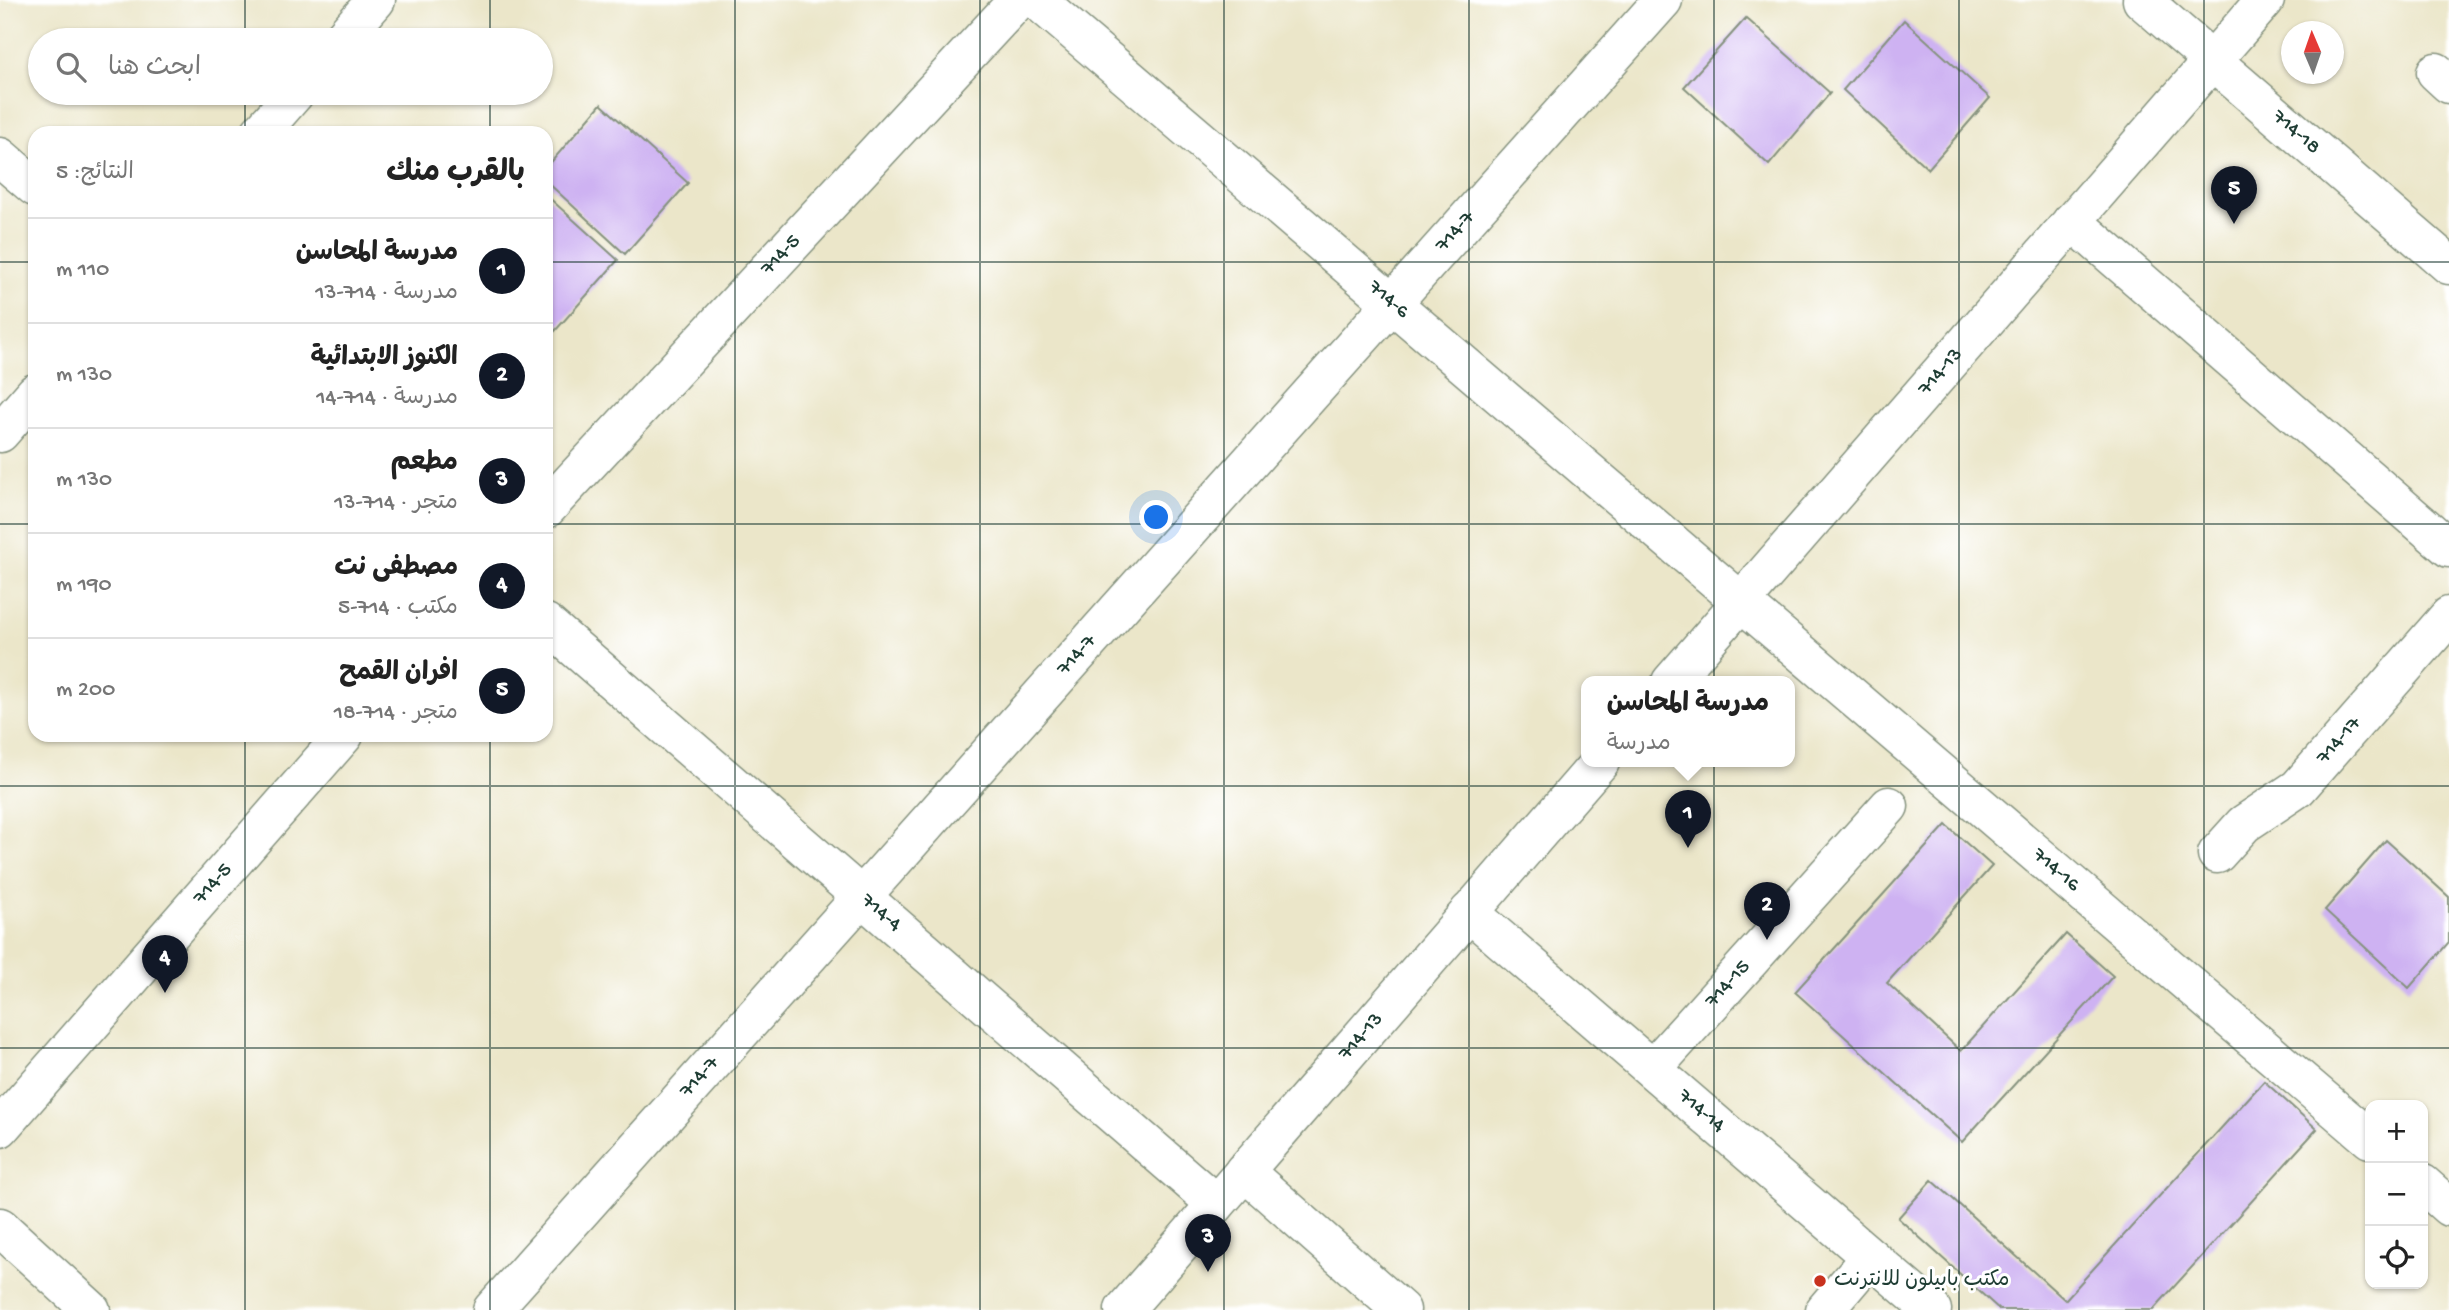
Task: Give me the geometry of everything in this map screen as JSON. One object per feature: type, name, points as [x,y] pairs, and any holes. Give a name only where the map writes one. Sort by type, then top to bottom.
[{"type":"street","points":[[352,28],[376,0]]},
{"type":"street","name":"714-5","points":[[553,501],[1018,0]]},
{"type":"street","name":"714-6","points":[[1037,0],[1742,600]]},
{"type":"street","name":"714-7","points":[[492,1310],[1663,0]]},
{"type":"street","name":"714-18","points":[[2142,0],[2449,265]]},
{"type":"street","name":"714-13","points":[[1676,676],[2266,0]]},
{"type":"street","points":[[266,126],[284,105]]},
{"type":"street","points":[[0,157],[28,181]]},
{"type":"street","points":[[2072,221],[2449,548]]},
{"type":"street","points":[[0,433],[28,401]]},
{"type":"street","name":"714-16","points":[[1742,600],[2365,1135]]},
{"type":"street","name":"714-17","points":[[2217,854],[2244,824],[2298,788],[2449,616]]},
{"type":"street","name":"714-4","points":[[553,629],[1216,1204]]},
{"type":"street","name":"714-5","points":[[0,1128],[338,742]]},
{"type":"street","name":"714-13","points":[[1124,1310],[1596,767]]},
{"type":"street","name":"714-15","points":[[1652,1069],[1889,806]]},
{"type":"street","name":"714-14","points":[[1469,912],[1932,1310]]},
{"type":"street","points":[[1244,1171],[1401,1310]]},
{"type":"street","points":[[2428,1188],[2449,1207]]},
{"type":"street","points":[[0,1227],[91,1310]]},
{"type":"street","points":[[1825,1310],[1870,1257]]},
{"type":"building","points":[[1746,18],[1830,93],[1769,165],[1684,87]]},
{"type":"building","points":[[1904,20],[1990,98],[1928,169],[1843,90]]},
{"type":"building","points":[[601,104],[688,183],[625,254],[553,187],[553,160]]},
{"type":"building","points":[[553,201],[618,260],[555,331],[553,329]]},
{"type":"building","points":[[1946,825],[1992,866],[1887,983],[1961,1051],[2066,934],[2113,976],[1962,1142],[1795,992]]},
{"type":"building","points":[[2386,840],[2449,897],[2449,942],[2409,988],[2325,910]]},
{"type":"building","points":[[2264,1081],[2317,1129],[2153,1310],[2000,1310],[1898,1218],[1932,1180],[2065,1300]]},
{"type":"place","name":"افران القمح","points":[[2234,224]]},
{"type":"place","name":"مدرسة المحاسن","points":[[1688,848]]},
{"type":"place","name":"الكنوز الابتدائية","points":[[1767,940]]},
{"type":"place","name":"مصطفى نت","points":[[165,993]]},
{"type":"place","name":"مطعم","points":[[1208,1272]]},
{"type":"place","name":"مكتب بابيلون للانترنت","points":[[1820,1281]]}]
